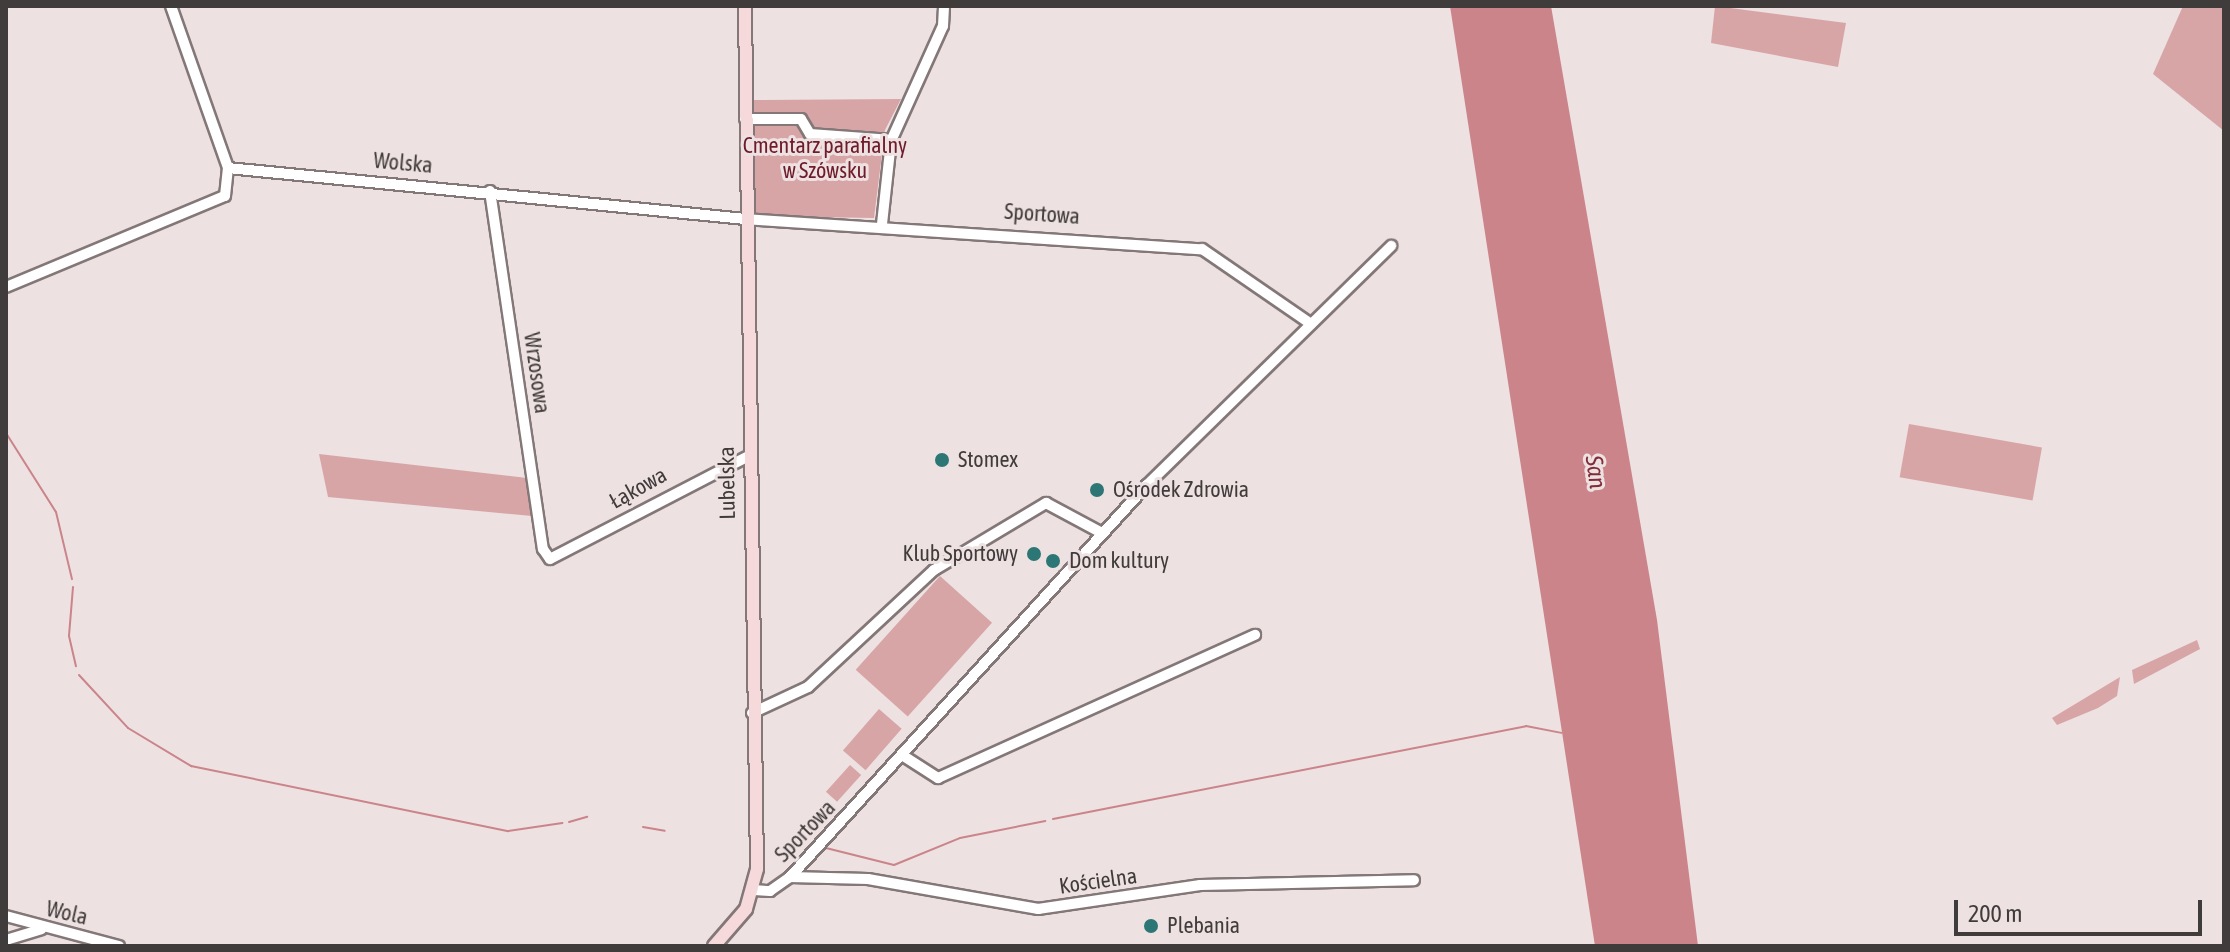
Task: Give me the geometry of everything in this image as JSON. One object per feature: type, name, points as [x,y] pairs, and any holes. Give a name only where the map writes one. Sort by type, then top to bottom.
[{"type":"main road","name":"Lubelska","points":[[745,6],[747,457],[754,890]]},
{"type":"main road","points":[[714,946],[754,890]]},
{"type":"street","points":[[6,287],[225,196],[228,168],[171,6]]},
{"type":"street","points":[[882,224],[892,140],[943,26],[944,6]]},
{"type":"street","points":[[745,119],[801,119],[810,134],[892,140]]},
{"type":"street","name":"Wolska","points":[[228,168],[490,191],[745,219]]},
{"type":"street","name":"Wrzosowa","points":[[490,191],[543,549],[550,559]]},
{"type":"street","name":"Sportowa","points":[[745,219],[882,224],[1202,249],[1311,324]]},
{"type":"street","name":"Sportowa","points":[[754,890],[770,891],[790,877],[1102,533],[1391,246]]},
{"type":"street","name":"Łąkowa","points":[[550,559],[747,457]]},
{"type":"street","points":[[752,713],[808,687],[934,570],[1046,503],[1102,533]]},
{"type":"street","points":[[902,755],[938,778],[1255,635]]},
{"type":"street","name":"Kościelna","points":[[790,877],[868,879],[1038,909],[1200,885],[1414,880]]},
{"type":"street","name":"Wola","points":[[6,916],[41,929],[119,946]]},
{"type":"street","points":[[6,940],[41,929]]},
{"type":"green space","points":[[1715,6],[1846,23],[1838,67],[1711,43]]},
{"type":"green space","points":[[2183,6],[2224,6],[2224,131],[2153,74]]},
{"type":"green space","name":"Cmentarz parafialny w Szówsku","points":[[901,99],[885,130],[874,218],[751,216],[754,100]]},
{"type":"green space","points":[[1909,424],[2042,447],[2033,501],[1900,477]]},
{"type":"green space","points":[[319,454],[527,478],[532,516],[328,497]]},
{"type":"green space","points":[[940,576],[992,623],[908,716],[856,670]]},
{"type":"green space","points":[[2197,640],[2200,649],[2134,684],[2132,670]]},
{"type":"green space","points":[[2120,677],[2117,696],[2098,708],[2057,725],[2052,718]]},
{"type":"green space","points":[[879,709],[902,729],[866,770],[843,751]]},
{"type":"green space","points":[[850,765],[861,775],[837,802],[826,792]]},
{"type":"water","name":"San","points":[[1450,6],[1551,6],[1657,620],[1698,946],[1595,946]]},
{"type":"waterway","points":[[6,433],[56,512],[72,579]]},
{"type":"waterway","points":[[73,587],[69,636],[76,666]]},
{"type":"waterway","points":[[79,675],[128,728],[191,766],[508,831],[562,823]]},
{"type":"waterway","points":[[1053,819],[1526,726],[1561,733]]},
{"type":"waterway","points":[[569,822],[587,817]]},
{"type":"waterway","points":[[826,848],[894,865],[960,838],[1045,821]]},
{"type":"waterway","points":[[643,827],[665,831]]},
{"type":"place","name":"Stomex","points":[[942,460]]},
{"type":"place","name":"Ośrodek Zdrowia","points":[[1097,490]]},
{"type":"place","name":"Klub Sportowy","points":[[1034,554]]},
{"type":"place","name":"Dom kultury","points":[[1053,561]]},
{"type":"place","name":"Plebania","points":[[1151,926]]}]
